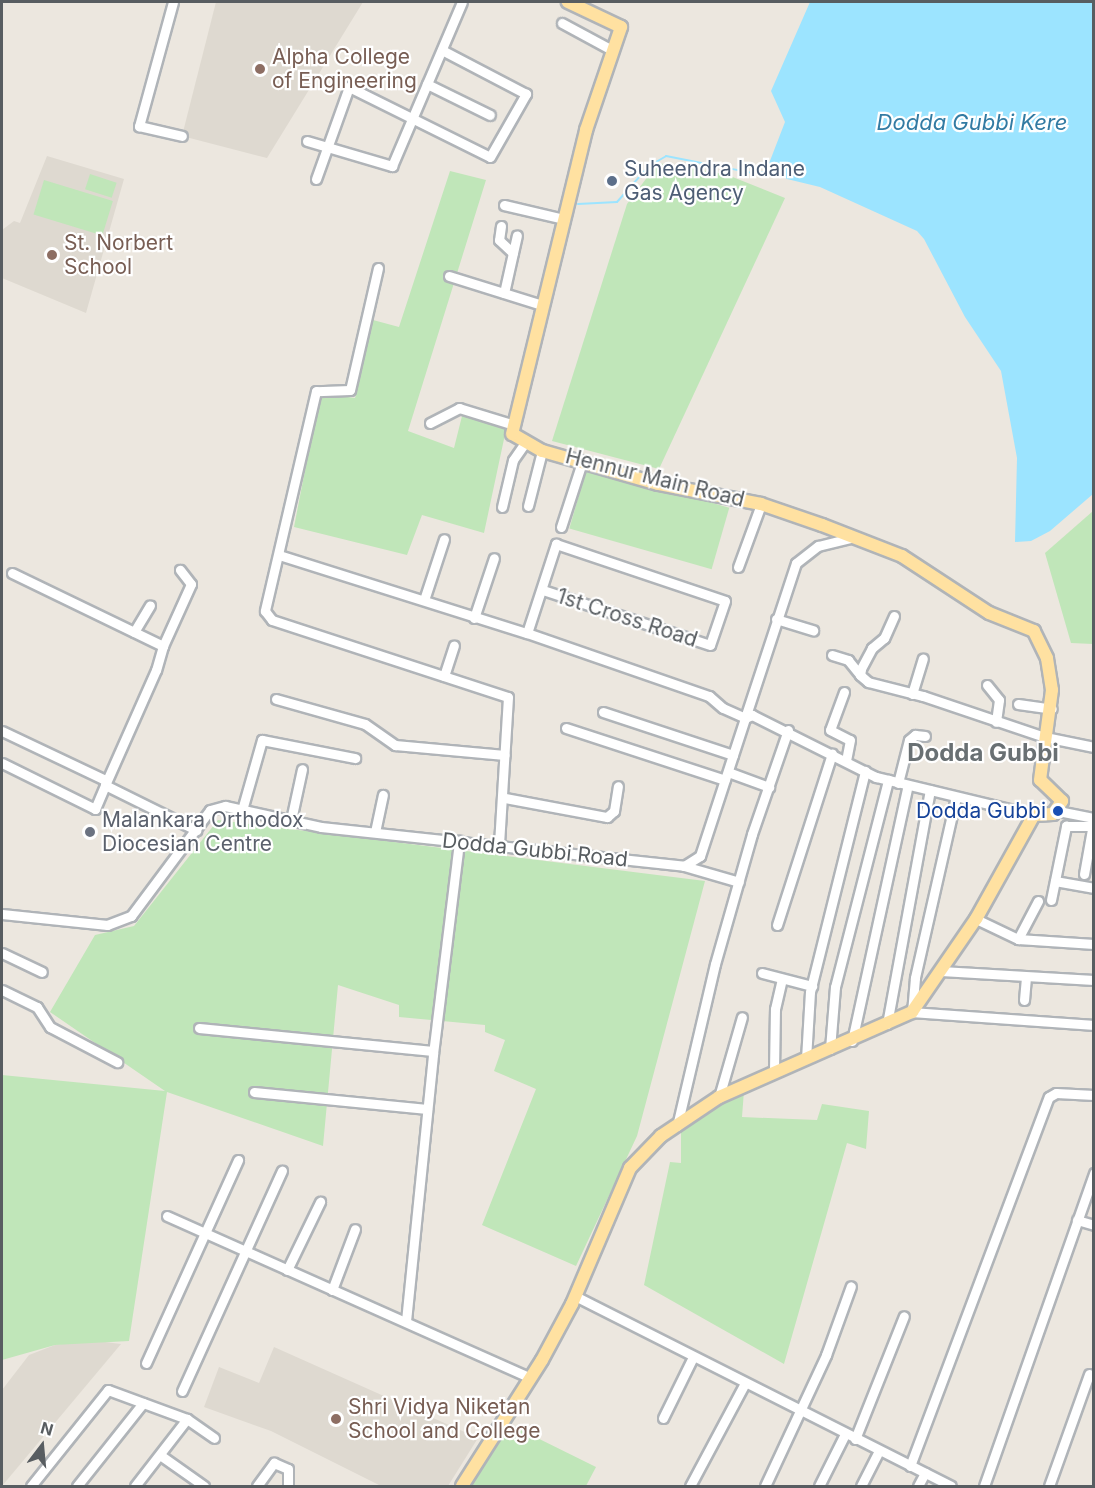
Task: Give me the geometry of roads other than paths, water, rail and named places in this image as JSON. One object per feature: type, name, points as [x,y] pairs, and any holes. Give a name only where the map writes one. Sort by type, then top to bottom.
[{"type":"main road","points":[[524,444],[512,434],[511,424],[564,219],[612,50],[621,27],[568,2]]},
{"type":"main road","name":"Hennur Main Road","points":[[524,444],[658,484],[761,504],[853,537],[902,556],[990,613],[1034,631],[1047,658],[1052,709],[1045,737],[1040,780],[1062,801],[1058,811]]},
{"type":"main road","points":[[462,1486],[531,1378],[575,1296],[630,1168],[661,1136],[720,1096],[774,1071],[852,1041],[912,1012],[976,919],[1034,815],[1058,811]]},
{"type":"street","points":[[173,2],[139,126],[182,136]]},
{"type":"street","points":[[307,141],[392,166],[462,2]]},
{"type":"street","points":[[562,23],[612,50]]},
{"type":"street","points":[[316,179],[349,87],[490,157],[526,94],[442,50]]},
{"type":"street","points":[[427,84],[490,115]]},
{"type":"street","points":[[504,205],[564,219]]},
{"type":"street","points":[[501,226],[499,240],[513,253]]},
{"type":"street","points":[[504,293],[517,235]]},
{"type":"street","points":[[378,268],[350,390],[316,391],[265,611],[267,617],[508,697],[505,798],[499,846]]},
{"type":"street","points":[[448,276],[542,305]]},
{"type":"street","points":[[430,423],[459,408],[511,424]]},
{"type":"street","points":[[502,507],[513,460],[524,444]]},
{"type":"street","points":[[528,506],[542,451]]},
{"type":"street","points":[[561,527],[582,462]]},
{"type":"street","points":[[738,567],[761,504]]},
{"type":"street","points":[[684,866],[700,856],[792,570],[803,554],[853,537]]},
{"type":"street","points":[[424,600],[444,539]]},
{"type":"street","name":"1st Cross Road","points":[[556,544],[725,601],[710,645],[543,590],[556,544]]},
{"type":"street","points":[[279,555],[527,633],[709,696],[723,708],[745,718],[759,717],[865,771],[898,782],[1034,815]]},
{"type":"street","points":[[474,618],[494,558]]},
{"type":"street","points":[[2,763],[95,809],[191,584],[180,570]]},
{"type":"street","points":[[12,573],[163,646]]},
{"type":"street","points":[[527,633],[543,590]]},
{"type":"street","points":[[134,632],[150,605]]},
{"type":"street","points":[[860,675],[894,616]]},
{"type":"street","points":[[776,619],[813,630]]},
{"type":"street","points":[[444,676],[454,646]]},
{"type":"street","points":[[832,655],[848,660],[860,675],[884,688],[912,694],[1045,737],[1094,747]]},
{"type":"street","points":[[912,694],[923,659]]},
{"type":"street","points":[[987,685],[999,700],[996,722]]},
{"type":"street","points":[[844,692],[830,730],[850,740],[846,761]]},
{"type":"street","points":[[276,699],[365,724],[395,745],[505,755]]},
{"type":"street","points":[[1018,704],[1052,709]]},
{"type":"street","points":[[603,712],[733,755]]},
{"type":"street","points":[[566,728],[769,787]]},
{"type":"street","points":[[677,1125],[739,882],[788,730]]},
{"type":"street","points":[[2,731],[196,830]]},
{"type":"street","points":[[830,1049],[835,987],[909,740],[915,735],[925,736]]},
{"type":"street","points":[[242,810],[262,740],[270,739],[355,758]]},
{"type":"street","points":[[777,925],[832,753]]},
{"type":"street","points":[[291,820],[302,769]]},
{"type":"street","points":[[806,1059],[812,986],[865,771]]},
{"type":"street","points":[[852,1041],[898,782]]},
{"type":"street","points":[[505,798],[607,817],[614,811],[618,786]]},
{"type":"street","points":[[887,1024],[930,790]]},
{"type":"street","points":[[375,832],[383,795]]},
{"type":"street","points":[[956,796],[915,978],[912,1012],[1094,1025]]},
{"type":"street","name":"Dodda Gubbi Road","points":[[2,914],[107,925],[131,916],[210,810],[225,806],[291,820],[375,832],[684,866],[739,882]]},
{"type":"street","points":[[1051,900],[1066,825],[1058,811]]},
{"type":"street","points":[[1058,811],[1094,818],[1084,874]]},
{"type":"street","points":[[1066,825],[1091,826]]},
{"type":"street","points":[[406,1321],[433,1051],[459,841]]},
{"type":"street","points":[[1055,881],[1094,888]]},
{"type":"street","points":[[1017,939],[1038,901]]},
{"type":"street","points":[[976,919],[1017,939],[1094,945]]},
{"type":"street","points":[[2,953],[42,972]]},
{"type":"street","points":[[941,971],[1026,978],[1094,980]]},
{"type":"street","points":[[762,974],[812,986]]},
{"type":"street","points":[[1024,1000],[1026,978]]},
{"type":"street","points":[[774,1071],[775,1009],[782,979]]},
{"type":"street","points":[[2,990],[37,1007],[50,1027],[117,1062]]},
{"type":"street","points":[[720,1096],[742,1017]]},
{"type":"street","points":[[199,1028],[433,1051]]},
{"type":"street","points":[[254,1092],[427,1109]]},
{"type":"street","points":[[910,1466],[1049,1096],[1056,1093],[1094,1095]]},
{"type":"street","points":[[146,1363],[238,1160]]},
{"type":"street","points":[[182,1390],[282,1171]]},
{"type":"street","points":[[984,1486],[1094,1173]]},
{"type":"street","points":[[287,1270],[320,1202]]},
{"type":"street","points":[[167,1216],[531,1378]]},
{"type":"street","points":[[1077,1220],[1094,1225]]},
{"type":"street","points":[[332,1290],[355,1229]]},
{"type":"street","points":[[765,1486],[801,1411],[851,1286]]},
{"type":"street","points":[[575,1296],[951,1486]]},
{"type":"street","points":[[855,1439],[904,1316]]},
{"type":"street","points":[[663,1418],[693,1357]]},
{"type":"street","points":[[1049,1486],[1089,1374]]},
{"type":"street","points":[[690,1486],[745,1383]]},
{"type":"street","points":[[31,1486],[108,1390],[187,1419],[213,1438]]},
{"type":"street","points":[[77,1486],[143,1403]]},
{"type":"street","points":[[135,1486],[187,1419]]},
{"type":"street","points":[[819,1486],[845,1434]]},
{"type":"street","points":[[861,1486],[879,1451]]},
{"type":"street","points":[[160,1455],[204,1486]]},
{"type":"street","points":[[257,1486],[274,1463],[288,1469],[288,1486]]},
{"type":"street","points":[[918,1486],[925,1473]]},
{"type":"water","name":"Dodda Gubbi Kere","points":[[810,2],[1093,2],[1093,494],[1050,531],[1031,541],[1015,542],[1017,458],[1001,371],[965,317],[924,239],[917,231],[820,187],[787,179],[768,166],[785,122],[771,91]]},
{"type":"waterway","points":[[578,204],[617,202],[649,166],[666,156],[753,173],[779,171]]},
{"type":"place","name":"Alpha College of Engineering","points":[[260,69]]},
{"type":"place","name":"Suheendra Indane Gas Agency","points":[[612,181]]},
{"type":"place","name":"St. Norbert School","points":[[52,255]]},
{"type":"place","name":"Dodda Gubbi","points":[[1058,811]]},
{"type":"place","name":"Malankara Orthodox Diocesian Centre","points":[[90,832]]},
{"type":"place","name":"Shri Vidya Niketan School and College","points":[[336,1419]]},
{"type":"district","name":"Dodda Gubbi","points":[[983,753]]}]
